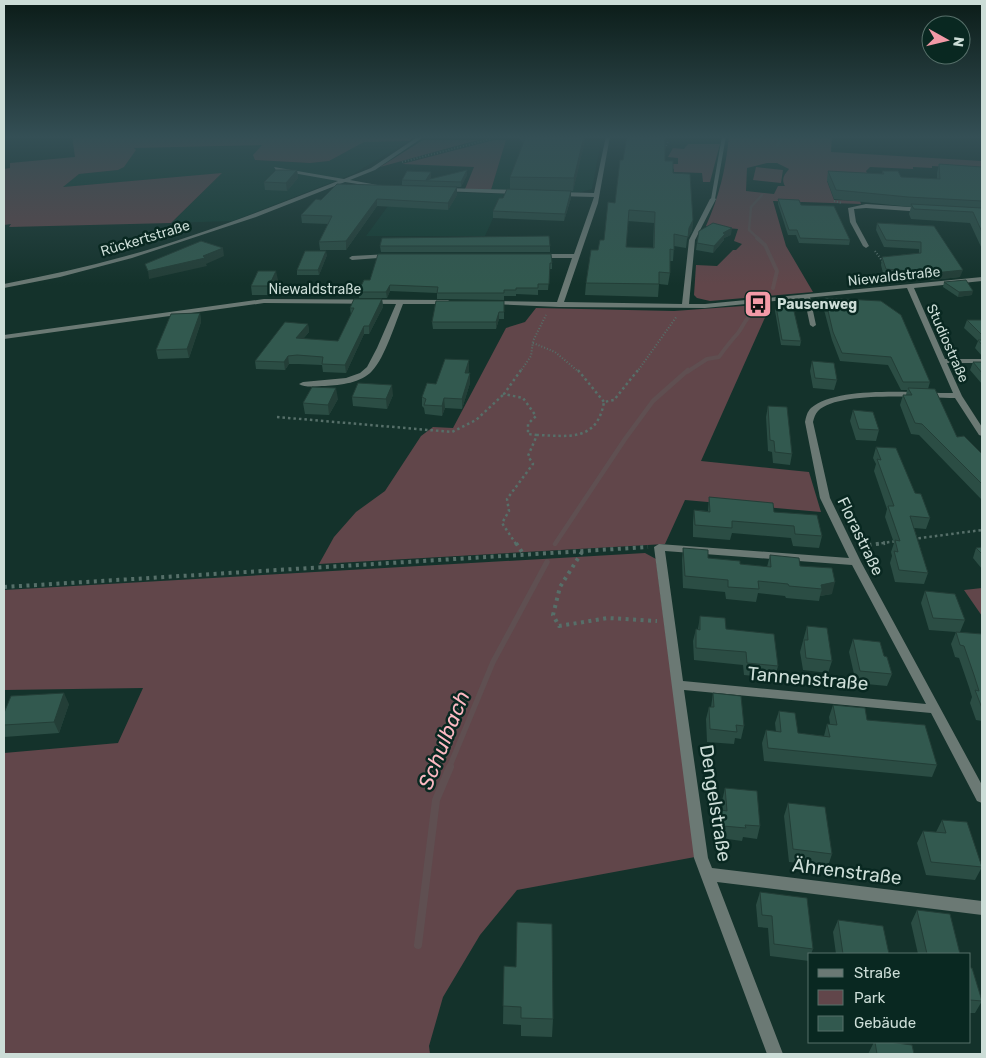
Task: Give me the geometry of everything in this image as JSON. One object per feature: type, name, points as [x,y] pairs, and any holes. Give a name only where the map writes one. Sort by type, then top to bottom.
[{"type":"street","name":"Rückertstraße","points":[[4,286],[60,275],[164,247],[254,216],[332,185]]},
{"type":"street","points":[[372,185],[385,188]]},
{"type":"street","points":[[557,305],[576,256],[599,185]]},
{"type":"street","points":[[440,190],[523,192]]},
{"type":"street","points":[[550,193],[597,195]]},
{"type":"street","points":[[684,306],[692,240],[713,199]]},
{"type":"street","points":[[866,246],[853,222],[851,208],[866,206],[934,210]]},
{"type":"street","points":[[352,258],[396,256]]},
{"type":"street","points":[[536,256],[576,256]]},
{"type":"street","name":"Niewaldstraße","points":[[483,303],[721,305],[982,279]]},
{"type":"street","name":"Studiostraße","points":[[910,287],[958,396],[982,433]]},
{"type":"street","name":"Niewaldstraße","points":[[4,337],[264,301],[456,302]]},
{"type":"street","points":[[303,384],[345,381],[358,377],[371,368],[400,302]]},
{"type":"street","points":[[942,361],[982,361]]},
{"type":"street","name":"Florastraße","points":[[958,396],[872,395],[846,398],[828,402],[814,410],[808,422],[825,498],[848,547],[982,797]]},
{"type":"street","points":[[659,547],[856,562]]},
{"type":"street","name":"Dengelstraße","points":[[659,547],[701,858],[775,1054]]},
{"type":"street","name":"Tannenstraße","points":[[678,685],[934,709]]},
{"type":"street","name":"Ährenstraße","points":[[707,874],[982,908]]},
{"type":"lane","points":[[713,199],[715,185]]},
{"type":"lane","points":[[807,296],[813,325]]},
{"type":"path","points":[[866,246],[874,249],[884,264]]},
{"type":"path","points":[[277,417],[423,428],[452,432],[476,420],[504,394],[532,356],[533,343],[547,313],[557,305]]},
{"type":"path","points":[[604,402],[614,400],[675,323],[684,306]]},
{"type":"path","points":[[533,343],[555,352],[577,369],[604,402]]},
{"type":"path","points":[[504,394],[523,398],[536,416],[528,424],[528,434],[537,435],[577,436],[590,430],[599,421],[604,402]]},
{"type":"path","points":[[525,555],[502,522],[509,511],[507,499],[533,464],[528,456],[537,435]]},
{"type":"path","points":[[848,547],[982,530]]},
{"type":"path","points":[[4,587],[659,547]]},
{"type":"path","points":[[582,551],[560,587],[553,615],[559,626],[608,618],[670,621]]},
{"type":"shaded area","points":[[209,185],[324,185],[233,221],[171,223]]},
{"type":"shaded area","points":[[492,185],[593,185],[592,189],[577,193],[491,190]]},
{"type":"shaded area","points":[[399,191],[504,194],[485,236],[366,236]]},
{"type":"green space","points":[[4,185],[65,185],[63,187],[209,185],[171,223],[9,227],[11,224],[4,225]]},
{"type":"green space","points":[[466,185],[492,185],[491,190],[465,189]]},
{"type":"green space","points":[[720,185],[746,185],[746,191],[774,194],[778,186],[829,185],[834,200],[860,201],[861,204],[773,201],[786,246],[813,292],[710,301],[697,298],[694,295],[696,265],[717,266],[742,244],[734,241],[738,229],[706,226]]},
{"type":"green space","points":[[771,304],[701,461],[809,472],[821,512],[685,500],[665,544],[319,564],[334,537],[356,512],[385,491],[421,436],[433,427],[453,428],[506,328],[525,322],[536,308],[674,311]]},
{"type":"green space","points":[[645,553],[656,559],[695,857],[517,890],[480,935],[443,997],[429,1046],[430,1054],[4,1054],[4,753],[118,743],[143,688],[4,690],[4,590]]},
{"type":"green space","points":[[982,588],[982,616],[964,590]]},
{"type":"building","points":[[336,185],[457,187],[448,203],[377,199],[346,241],[319,242],[332,216],[301,215],[316,199],[321,200]]},
{"type":"building","points":[[617,185],[691,185],[693,220],[689,228],[688,237],[674,234],[674,250],[670,249],[670,273],[659,272],[659,284],[586,283],[591,250],[598,250],[600,240],[604,240],[608,202],[615,203]],"holes":[[[629,210],[655,212],[654,248],[626,247]]]},
{"type":"building","points":[[834,185],[982,185],[982,201],[908,197],[836,190]]},
{"type":"building","points":[[507,189],[571,191],[565,214],[493,211],[499,198],[503,198]]},
{"type":"building","points":[[778,199],[799,200],[801,205],[834,206],[850,240],[800,238],[797,230],[789,230]]},
{"type":"building","points":[[911,204],[982,208],[982,232],[973,212],[914,209]]},
{"type":"building","points":[[713,223],[732,228],[723,233],[725,234],[714,246],[697,243],[699,231]]},
{"type":"building","points":[[877,223],[934,226],[963,270],[934,273],[886,269],[882,257],[921,253],[921,242],[886,240]]},
{"type":"building","points":[[549,236],[550,246],[380,246],[382,238]]},
{"type":"building","points":[[201,241],[223,248],[203,256],[205,258],[148,271],[145,264]]},
{"type":"building","points":[[305,251],[326,251],[318,270],[297,270]]},
{"type":"building","points":[[378,254],[551,254],[552,263],[550,263],[549,284],[538,284],[538,288],[516,288],[516,290],[504,290],[504,293],[437,293],[438,287],[390,285],[386,292],[358,292],[364,280],[370,280]]},
{"type":"building","points":[[258,271],[276,271],[269,286],[251,286]]},
{"type":"building","points":[[966,280],[973,291],[959,292],[944,282]]},
{"type":"building","points":[[825,298],[881,301],[901,315],[930,382],[903,382],[891,357],[842,353],[833,332]]},
{"type":"building","points":[[354,299],[382,299],[369,326],[364,326],[345,365],[322,364],[323,357],[297,355],[288,356],[284,362],[255,361],[285,322],[308,324],[296,338],[338,341],[354,308],[350,308]]},
{"type":"building","points":[[436,301],[504,301],[504,312],[499,312],[496,322],[432,322]]},
{"type":"building","points":[[776,306],[793,307],[801,341],[782,340]]},
{"type":"building","points":[[200,313],[187,349],[156,350],[171,314]]},
{"type":"building","points":[[967,320],[982,320],[982,335]]},
{"type":"building","points":[[445,359],[469,360],[465,373],[470,373],[462,399],[444,398],[442,406],[424,405],[426,399],[422,397],[427,383],[436,384]]},
{"type":"building","points":[[812,361],[834,363],[837,380],[815,378]]},
{"type":"building","points":[[973,362],[982,362],[982,373]]},
{"type":"building","points":[[358,383],[392,385],[386,399],[352,397]]},
{"type":"building","points":[[312,387],[336,388],[328,405],[303,403]]},
{"type":"building","points":[[908,388],[935,389],[957,437],[964,436],[982,454],[982,484],[922,424],[915,423],[903,395],[912,395]]},
{"type":"building","points":[[768,406],[787,407],[792,454],[775,452],[774,441],[770,440]]},
{"type":"building","points":[[853,410],[873,412],[879,430],[859,429]]},
{"type":"building","points":[[876,447],[896,448],[915,493],[921,494],[930,518],[910,516],[928,573],[899,570],[894,551],[898,552],[895,540],[900,541],[888,506],[894,506],[877,459],[881,460]]},
{"type":"building","points":[[709,497],[773,503],[774,512],[817,515],[822,536],[795,534],[794,526],[732,521],[732,528],[695,525],[694,510],[710,512]]},
{"type":"building","points":[[982,547],[982,554],[976,548]]},
{"type":"building","points":[[683,548],[708,550],[708,558],[740,561],[740,564],[771,567],[770,555],[799,558],[800,566],[832,568],[835,582],[821,585],[822,589],[758,581],[759,589],[728,587],[728,580],[685,576]]},
{"type":"building","points":[[925,591],[955,594],[965,620],[933,618]]},
{"type":"building","points":[[700,616],[725,618],[726,629],[774,634],[778,666],[747,663],[746,652],[696,648],[696,629],[700,630]]},
{"type":"building","points":[[807,626],[827,628],[832,661],[806,658],[804,640],[808,640]]},
{"type":"building","points":[[956,632],[982,634],[982,708],[975,690],[979,691],[974,675],[964,646],[960,645]]},
{"type":"building","points":[[853,639],[880,642],[892,674],[860,671]]},
{"type":"building","points":[[64,693],[54,722],[4,725],[4,713],[11,696]]},
{"type":"building","points":[[713,693],[741,696],[744,726],[736,725],[737,732],[710,729],[709,707],[714,707]]},
{"type":"building","points":[[833,705],[865,708],[867,720],[925,725],[937,765],[768,748],[766,730],[781,732],[779,711],[795,713],[798,733],[830,737],[827,724],[837,725]]},
{"type":"building","points":[[725,788],[757,791],[760,826],[745,825],[746,828],[723,826],[721,810],[727,811]]},
{"type":"building","points":[[788,803],[825,807],[832,854],[793,849]]},
{"type":"building","points":[[942,820],[967,822],[982,867],[931,862],[923,831],[946,833]]},
{"type":"building","points":[[760,892],[807,898],[813,949],[774,944],[772,916],[762,915]]},
{"type":"building","points":[[917,910],[950,914],[960,953],[927,953]]},
{"type":"building","points":[[838,920],[883,926],[889,953],[843,953]]},
{"type":"building","points":[[517,922],[552,924],[553,1019],[521,1018],[521,1007],[503,1006],[504,966],[516,967]]},
{"type":"building","points":[[971,968],[972,968],[982,1001],[971,1000]]},
{"type":"building","points":[[875,1043],[912,1045],[914,1054],[877,1054]]},
{"type":"waterway","name":"Schulbach","points":[[759,239],[749,230],[751,207],[762,195]]},
{"type":"waterway","name":"Schulbach","points":[[757,238],[765,245],[777,271],[773,288]]},
{"type":"waterway","name":"Schulbach","points":[[687,372],[707,359],[719,357],[750,316]]},
{"type":"waterway","name":"Schulbach","points":[[555,544],[625,439],[653,401],[688,370]]},
{"type":"waterway","name":"Schulbach","points":[[449,768],[493,662],[547,562]]},
{"type":"waterway","name":"Schulbach","points":[[418,945],[436,800],[450,767]]},
{"type":"place","name":"Pausenweg","points":[[758,304]]}]
